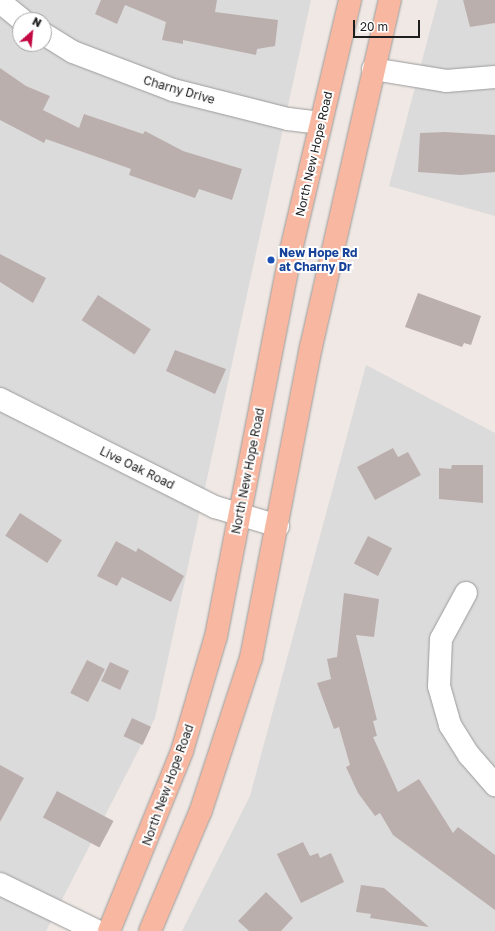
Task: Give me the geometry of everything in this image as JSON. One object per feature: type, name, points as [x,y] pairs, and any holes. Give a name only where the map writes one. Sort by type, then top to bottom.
[{"type":"main road","name":"North New Hope Road","points":[[109,931],[154,826],[194,714],[216,636],[291,250],[350,0]]},
{"type":"main road","points":[[150,931],[228,734],[251,658],[278,526],[310,347],[390,0]]},
{"type":"street","points":[[0,2],[12,12]]},
{"type":"street","name":"Charny Drive","points":[[52,39],[73,52],[173,90],[288,119],[321,123]]},
{"type":"street","points":[[373,69],[446,81],[495,77]]},
{"type":"street","name":"Live Oak Road","points":[[0,399],[208,504],[240,516],[278,526]]},
{"type":"street","points":[[466,593],[441,639],[440,686],[450,725],[469,755],[495,785]]},
{"type":"street","points":[[0,884],[97,931]]},
{"type":"shaded area","points":[[0,0],[311,0],[155,718],[46,931],[0,931]]},
{"type":"shaded area","points":[[438,0],[495,0],[495,216],[389,186]]},
{"type":"shaded area","points":[[366,365],[495,433],[495,931],[182,931],[250,796]]},
{"type":"building","points":[[101,0],[217,0],[215,12],[278,20],[275,46],[257,49],[256,55],[183,40],[183,44],[162,40],[166,22],[125,5],[117,24],[95,14]]},
{"type":"building","points":[[463,0],[495,0],[495,23],[470,27]]},
{"type":"building","points":[[0,68],[26,86],[50,96],[43,110],[79,128],[84,114],[143,134],[145,131],[183,151],[242,169],[232,200],[199,189],[195,198],[129,175],[131,169],[46,139],[44,143],[0,120]]},
{"type":"building","points":[[445,132],[495,135],[495,172],[461,175],[418,172],[420,133]]},
{"type":"building","points":[[0,254],[46,278],[33,303],[0,282]]},
{"type":"building","points":[[418,293],[481,316],[471,345],[464,343],[462,347],[405,327]]},
{"type":"building","points":[[98,295],[151,329],[134,354],[82,320]]},
{"type":"building","points":[[175,350],[226,369],[215,394],[166,371]]},
{"type":"building","points":[[393,448],[398,457],[408,452],[421,475],[375,500],[357,467]]},
{"type":"building","points":[[452,465],[483,465],[483,503],[439,499],[439,468],[451,469]]},
{"type":"building","points":[[20,513],[62,540],[47,563],[5,536]]},
{"type":"building","points":[[368,536],[392,548],[378,576],[354,564]]},
{"type":"building","points":[[116,541],[136,552],[138,548],[184,576],[171,602],[122,577],[117,586],[97,576]]},
{"type":"building","points":[[344,593],[379,599],[374,637],[356,635],[377,720],[373,721],[377,736],[373,737],[398,792],[419,779],[453,833],[458,827],[495,855],[495,910],[393,835],[380,813],[375,816],[358,793],[346,767],[350,765],[339,727],[334,729],[317,683],[331,679],[327,659],[337,657]]},
{"type":"building","points":[[87,660],[105,669],[88,702],[70,693]]},
{"type":"building","points":[[110,662],[129,671],[120,690],[101,681]]},
{"type":"building","points":[[132,718],[151,727],[143,745],[124,736]]},
{"type":"building","points":[[0,765],[24,778],[0,822]]},
{"type":"building","points":[[57,791],[114,821],[99,848],[43,817]]},
{"type":"building","points":[[303,842],[310,856],[318,853],[320,858],[331,853],[344,882],[301,903],[277,854]]},
{"type":"building","points":[[361,885],[384,888],[429,927],[370,918],[371,914],[356,912]]},
{"type":"building","points":[[266,892],[293,918],[281,931],[249,931],[238,921]]},
{"type":"place","name":"New Hope Rd at Charny Dr","points":[[271,260]]}]
